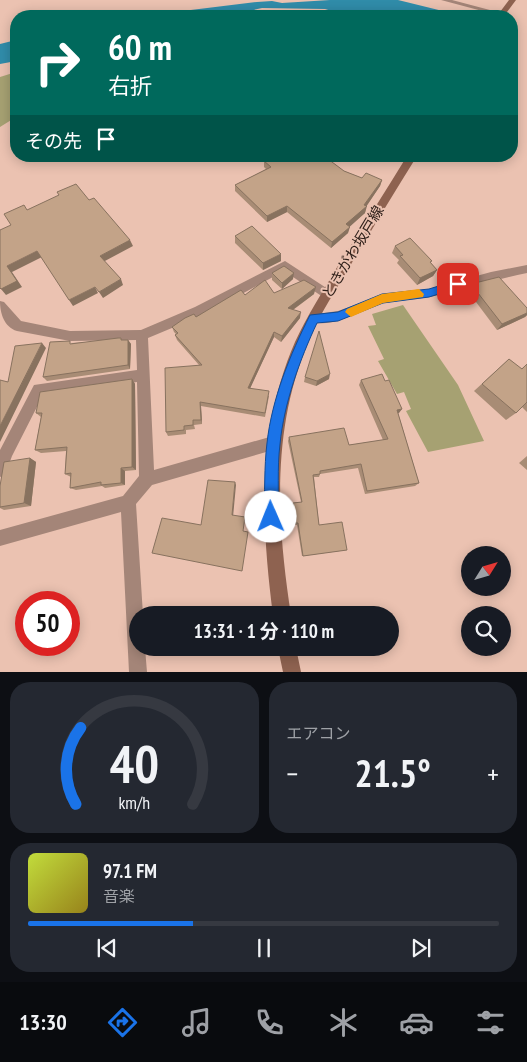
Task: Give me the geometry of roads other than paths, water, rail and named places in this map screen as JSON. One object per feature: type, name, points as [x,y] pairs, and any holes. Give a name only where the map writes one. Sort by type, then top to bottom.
[{"type":"main road","points":[[505,10],[513,0]]},
{"type":"main road","name":"ときがわ坂戸線","points":[[281,606],[273,549],[270,501],[273,443],[292,367],[297,352],[327,294],[408,162]]},
{"type":"main road","points":[[289,656],[292,672]]},
{"type":"street","points":[[444,0],[482,10]]},
{"type":"street","points":[[0,306],[17,326],[70,336],[142,335],[199,311],[285,265],[327,294]]},
{"type":"street","points":[[142,335],[147,479]]},
{"type":"street","points":[[0,470],[6,453],[39,389],[143,375]]},
{"type":"street","points":[[0,538],[128,502],[147,479],[273,443]]},
{"type":"street","points":[[128,502],[138,672]]},
{"type":"lane","points":[[314,318],[338,316],[382,299],[429,293],[482,278],[527,269]]},
{"type":"water","points":[[330,0],[398,0],[439,10],[262,8],[253,10],[191,10],[257,2],[272,1],[282,3]]},
{"type":"water","points":[[10,42],[10,62],[0,64],[0,44]]}]
